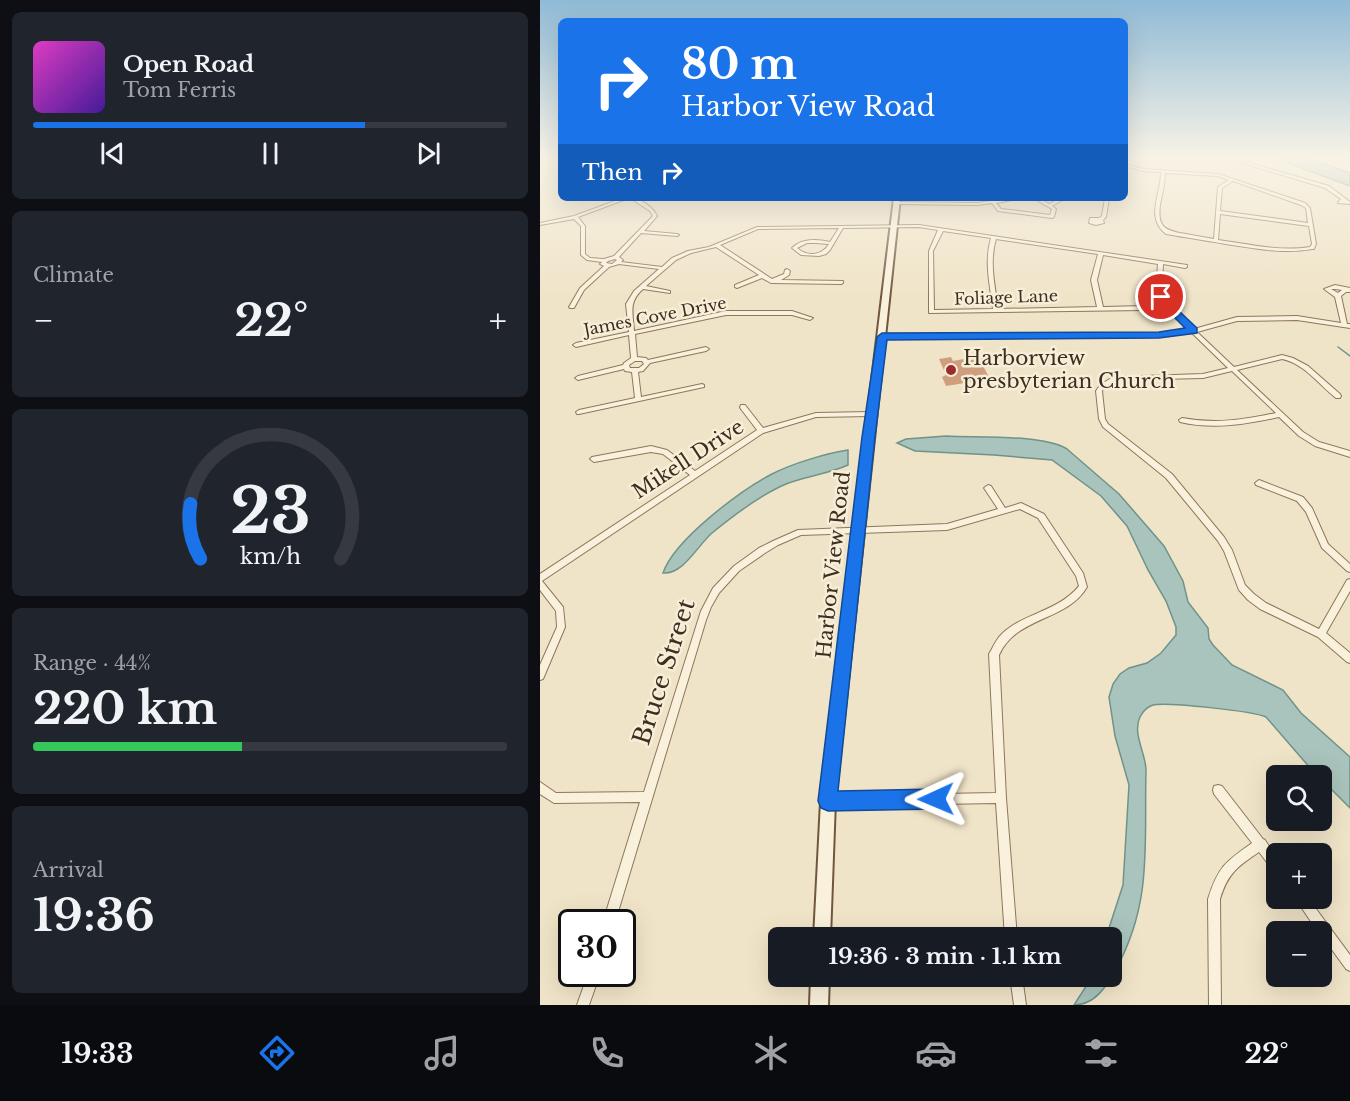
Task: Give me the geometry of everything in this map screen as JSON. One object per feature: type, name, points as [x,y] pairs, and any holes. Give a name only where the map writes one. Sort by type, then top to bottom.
[{"type":"main road","name":"Harbor View Road","points":[[822,927],[828,801],[896,204]]},
{"type":"main road","points":[[819,1005],[820,987]]},
{"type":"street","points":[[540,224],[575,217],[611,204]]},
{"type":"street","points":[[617,260],[654,220],[654,214],[642,204]]},
{"type":"street","points":[[938,204],[976,204]]},
{"type":"street","points":[[995,204],[1000,210],[1052,217],[1054,209],[1045,204]]},
{"type":"street","points":[[1049,206],[1053,204]]},
{"type":"street","points":[[1100,220],[1104,217],[1106,204]]},
{"type":"street","points":[[1159,204],[1157,226],[1168,233],[1304,251],[1312,248],[1314,244],[1308,208],[1303,204]]},
{"type":"street","points":[[1216,239],[1219,204]]},
{"type":"street","points":[[654,214],[661,213]]},
{"type":"street","points":[[1218,213],[1311,225]]},
{"type":"street","points":[[575,217],[583,226],[583,255],[589,260],[605,263],[617,260],[662,268]]},
{"type":"street","points":[[634,359],[629,304],[641,287],[662,268],[682,255],[716,245],[757,228],[827,232],[842,227],[919,226],[1185,266]]},
{"type":"street","points":[[830,243],[803,243],[794,248],[801,254],[827,253],[830,243],[842,227]]},
{"type":"street","name":"Foliage Lane","points":[[941,230],[931,251],[931,312],[1155,308],[1166,305]]},
{"type":"street","points":[[643,232],[677,235]]},
{"type":"street","points":[[820,242],[827,232]]},
{"type":"street","points":[[994,238],[989,251],[989,262],[996,311]]},
{"type":"street","points":[[716,245],[762,276],[774,281],[787,283],[842,282]]},
{"type":"street","points":[[1100,308],[1094,280],[1101,254]]},
{"type":"street","points":[[572,307],[579,289],[605,263]]},
{"type":"street","points":[[1161,263],[1159,288],[1166,305],[1308,439],[1350,454]]},
{"type":"street","points":[[774,281],[786,275],[787,271]]},
{"type":"street","points":[[737,286],[762,276]]},
{"type":"street","points":[[785,291],[787,283]]},
{"type":"street","points":[[641,287],[668,292]]},
{"type":"street","points":[[882,337],[1159,335],[1193,330],[1237,319],[1269,318],[1297,318],[1347,325],[1338,296],[1327,289],[1335,287],[1350,290]]},
{"type":"street","points":[[1338,296],[1350,290]]},
{"type":"street","name":"James Cove Drive","points":[[576,345],[726,313],[792,313],[810,318]]},
{"type":"street","points":[[578,378],[625,367],[634,359],[644,359],[647,362],[706,349]]},
{"type":"street","points":[[1338,396],[1323,386],[1305,365],[1290,358],[1273,358],[1203,376],[1115,378],[1102,386],[1099,391],[1102,419],[1105,425],[1169,476],[1221,539],[1228,550],[1242,587],[1251,597],[1263,606],[1321,634],[1350,659]]},
{"type":"street","points":[[625,367],[627,370],[635,371],[645,367],[647,362]]},
{"type":"street","points":[[635,371],[638,398]]},
{"type":"street","points":[[579,412],[702,386]]},
{"type":"street","points":[[743,407],[761,431]]},
{"type":"street","name":"Mikell Drive","points":[[540,578],[761,431],[816,415],[871,414]]},
{"type":"street","points":[[1182,420],[1198,424],[1233,425],[1279,414]]},
{"type":"street","points":[[594,459],[651,449],[665,452],[694,474]]},
{"type":"street","points":[[1259,483],[1300,499],[1309,510],[1325,546],[1350,569]]},
{"type":"street","points":[[988,488],[1002,509],[1021,506],[1041,516],[1080,575],[1083,587],[1077,597],[1005,636],[994,654],[1010,927]]},
{"type":"street","name":"Bruce Street","points":[[613,909],[696,638],[709,602],[722,583],[780,539],[801,532],[858,529],[912,530],[946,527],[1002,509]]},
{"type":"street","points":[[1321,634],[1350,583]]},
{"type":"street","points":[[540,584],[560,610],[561,627],[540,676]]},
{"type":"street","points":[[540,787],[554,798],[647,797]]},
{"type":"street","points":[[1218,790],[1266,851]]},
{"type":"street","points":[[828,801],[1001,798]]},
{"type":"street","points":[[1215,1005],[1214,899],[1218,884],[1225,869],[1261,844]]},
{"type":"street","points":[[1309,909],[1350,965]]},
{"type":"street","points":[[583,1005],[589,987]]},
{"type":"street","points":[[1018,987],[1020,1005]]},
{"type":"water","points":[[946,436],[1009,438],[1042,441],[1067,449],[1119,494],[1164,546],[1183,581],[1188,602],[1208,628],[1209,639],[1213,645],[1232,665],[1283,690],[1301,713],[1350,757],[1350,808],[1332,790],[1332,765],[1308,765],[1266,717],[1228,710],[1175,705],[1161,704],[1149,707],[1138,723],[1138,737],[1146,770],[1144,872],[1136,920],[1122,956],[1122,927],[1109,927],[1123,885],[1129,785],[1115,736],[1109,697],[1113,684],[1120,674],[1129,668],[1147,663],[1161,653],[1176,635],[1176,627],[1166,601],[1127,526],[1101,496],[1052,460],[915,451],[897,443],[906,439]]},
{"type":"water","points":[[848,450],[848,465],[794,481],[767,494],[738,512],[712,533],[684,564],[670,572],[663,573],[680,546],[694,531],[759,481],[789,466]]},
{"type":"water","points":[[1086,987],[1105,987],[1100,993],[1088,1002],[1074,1005]]},
{"type":"building","name":"Harborview presbyterian Church","points":[[992,356],[995,361],[982,364],[990,379],[946,386],[942,377],[946,375],[939,359],[951,357],[953,361],[964,359],[965,361]]},
{"type":"waterway","points":[[1338,347],[1350,356]]},
{"type":"place","name":"Harborview presbyterian Church","points":[[951,370]]},
{"type":"route","points":[[936,799],[828,801],[868,437],[882,337],[1159,335],[1193,330],[1166,305],[1161,297]]}]
